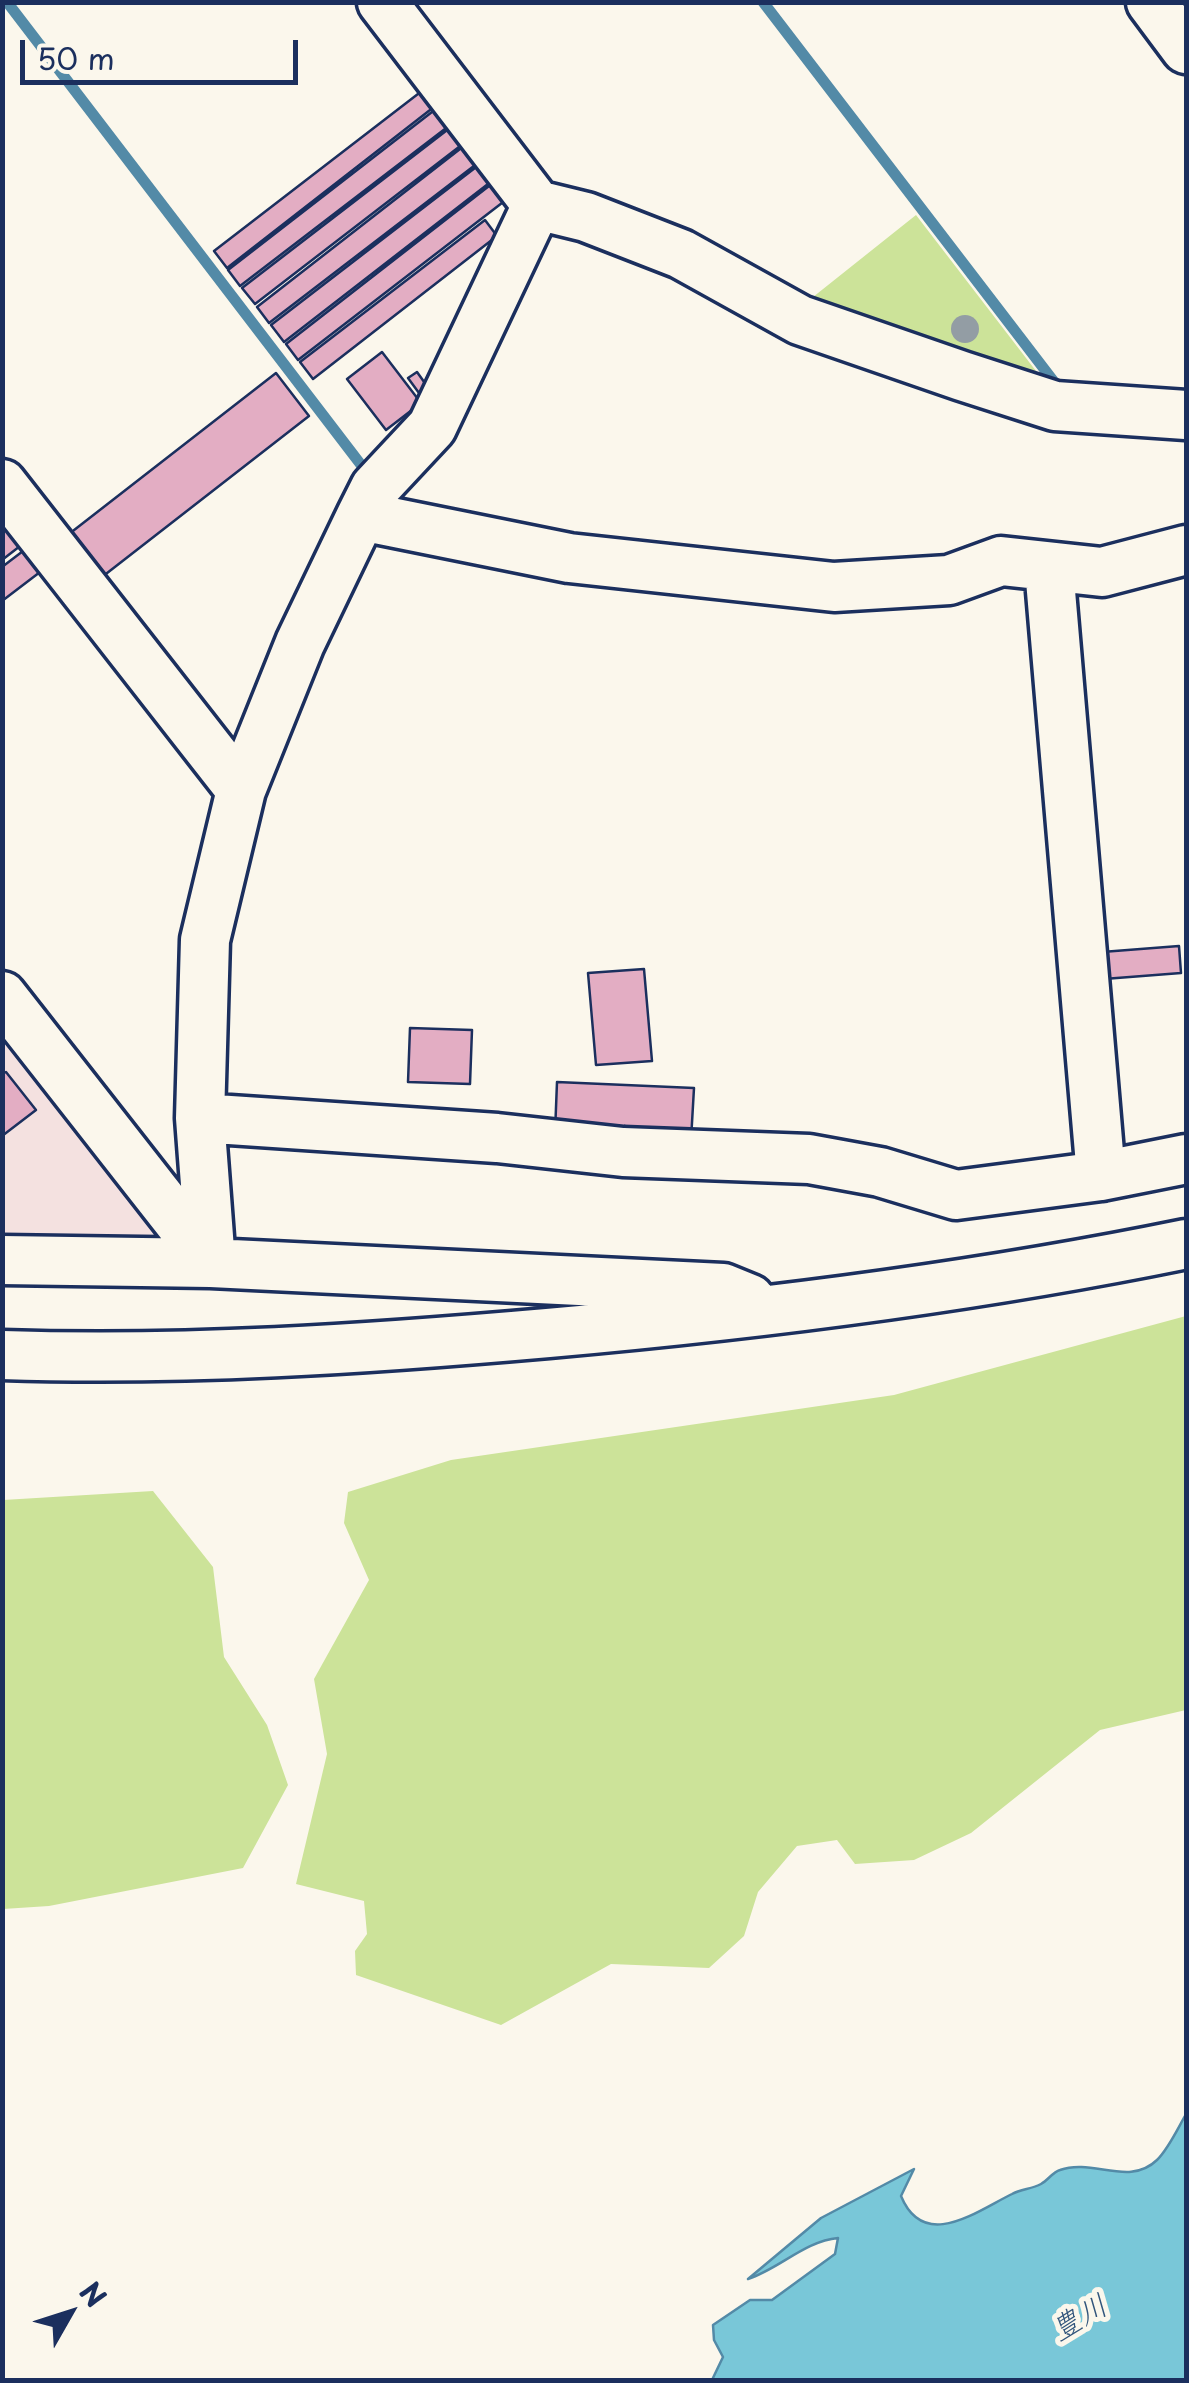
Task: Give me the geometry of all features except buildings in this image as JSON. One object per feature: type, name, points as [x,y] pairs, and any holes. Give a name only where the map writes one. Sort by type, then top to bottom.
[{"type":"street","points":[[382,2],[537,205],[586,217],[681,254],[800,320],[962,376],[1055,406],[1186,415]]},
{"type":"street","points":[[1152,2],[1186,49]]},
{"type":"street","points":[[210,1263],[200,1118],[204,940],[241,790],[300,643],[361,516],[376,488],[432,427],[537,205]]},
{"type":"street","points":[[2,484],[241,790]]},
{"type":"street","points":[[361,516],[568,558],[834,587],[948,580],[1000,560],[1102,572],[1186,550]]},
{"type":"street","points":[[1049,568],[1101,1176]]},
{"type":"street","points":[[2,996],[210,1263]]},
{"type":"street","points":[[200,1118],[497,1138],[624,1152],[808,1159],[880,1172],[956,1195],[1101,1176],[1186,1159]]},
{"type":"street","points":[[2,1355],[129,1359],[414,1345],[758,1314],[1186,1244]]},
{"type":"street","points":[[2,1260],[210,1263],[723,1288],[748,1295],[758,1314]]},
{"type":"shaded area","points":[[3,1014],[180,1241],[3,1240]]},
{"type":"green space","points":[[916,215],[1046,384],[808,301]]},
{"type":"green space","points":[[1186,1316],[1186,1710],[1100,1730],[971,1833],[914,1860],[855,1864],[837,1840],[797,1846],[758,1892],[744,1936],[709,1968],[611,1964],[501,2025],[356,1975],[355,1951],[367,1934],[364,1901],[296,1884],[327,1754],[314,1679],[369,1580],[344,1523],[348,1492],[451,1460],[894,1395]]},
{"type":"green space","points":[[153,1491],[213,1567],[224,1657],[267,1725],[288,1785],[243,1868],[49,1906],[3,1909],[3,1500]]},
{"type":"water","name":"豊川","points":[[1186,2114],[1186,2380],[712,2380],[723,2357],[714,2340],[713,2325],[750,2300],[772,2300],[835,2254],[838,2238],[814,2244],[748,2279],[821,2218],[914,2169],[901,2196],[911,2213],[923,2222],[937,2224],[968,2217],[1015,2192],[1041,2184],[1060,2170],[1085,2167],[1123,2172],[1146,2168],[1161,2155]]},
{"type":"waterway","points":[[7,2],[365,470]]},
{"type":"waterway","points":[[763,2],[1058,387]]}]
